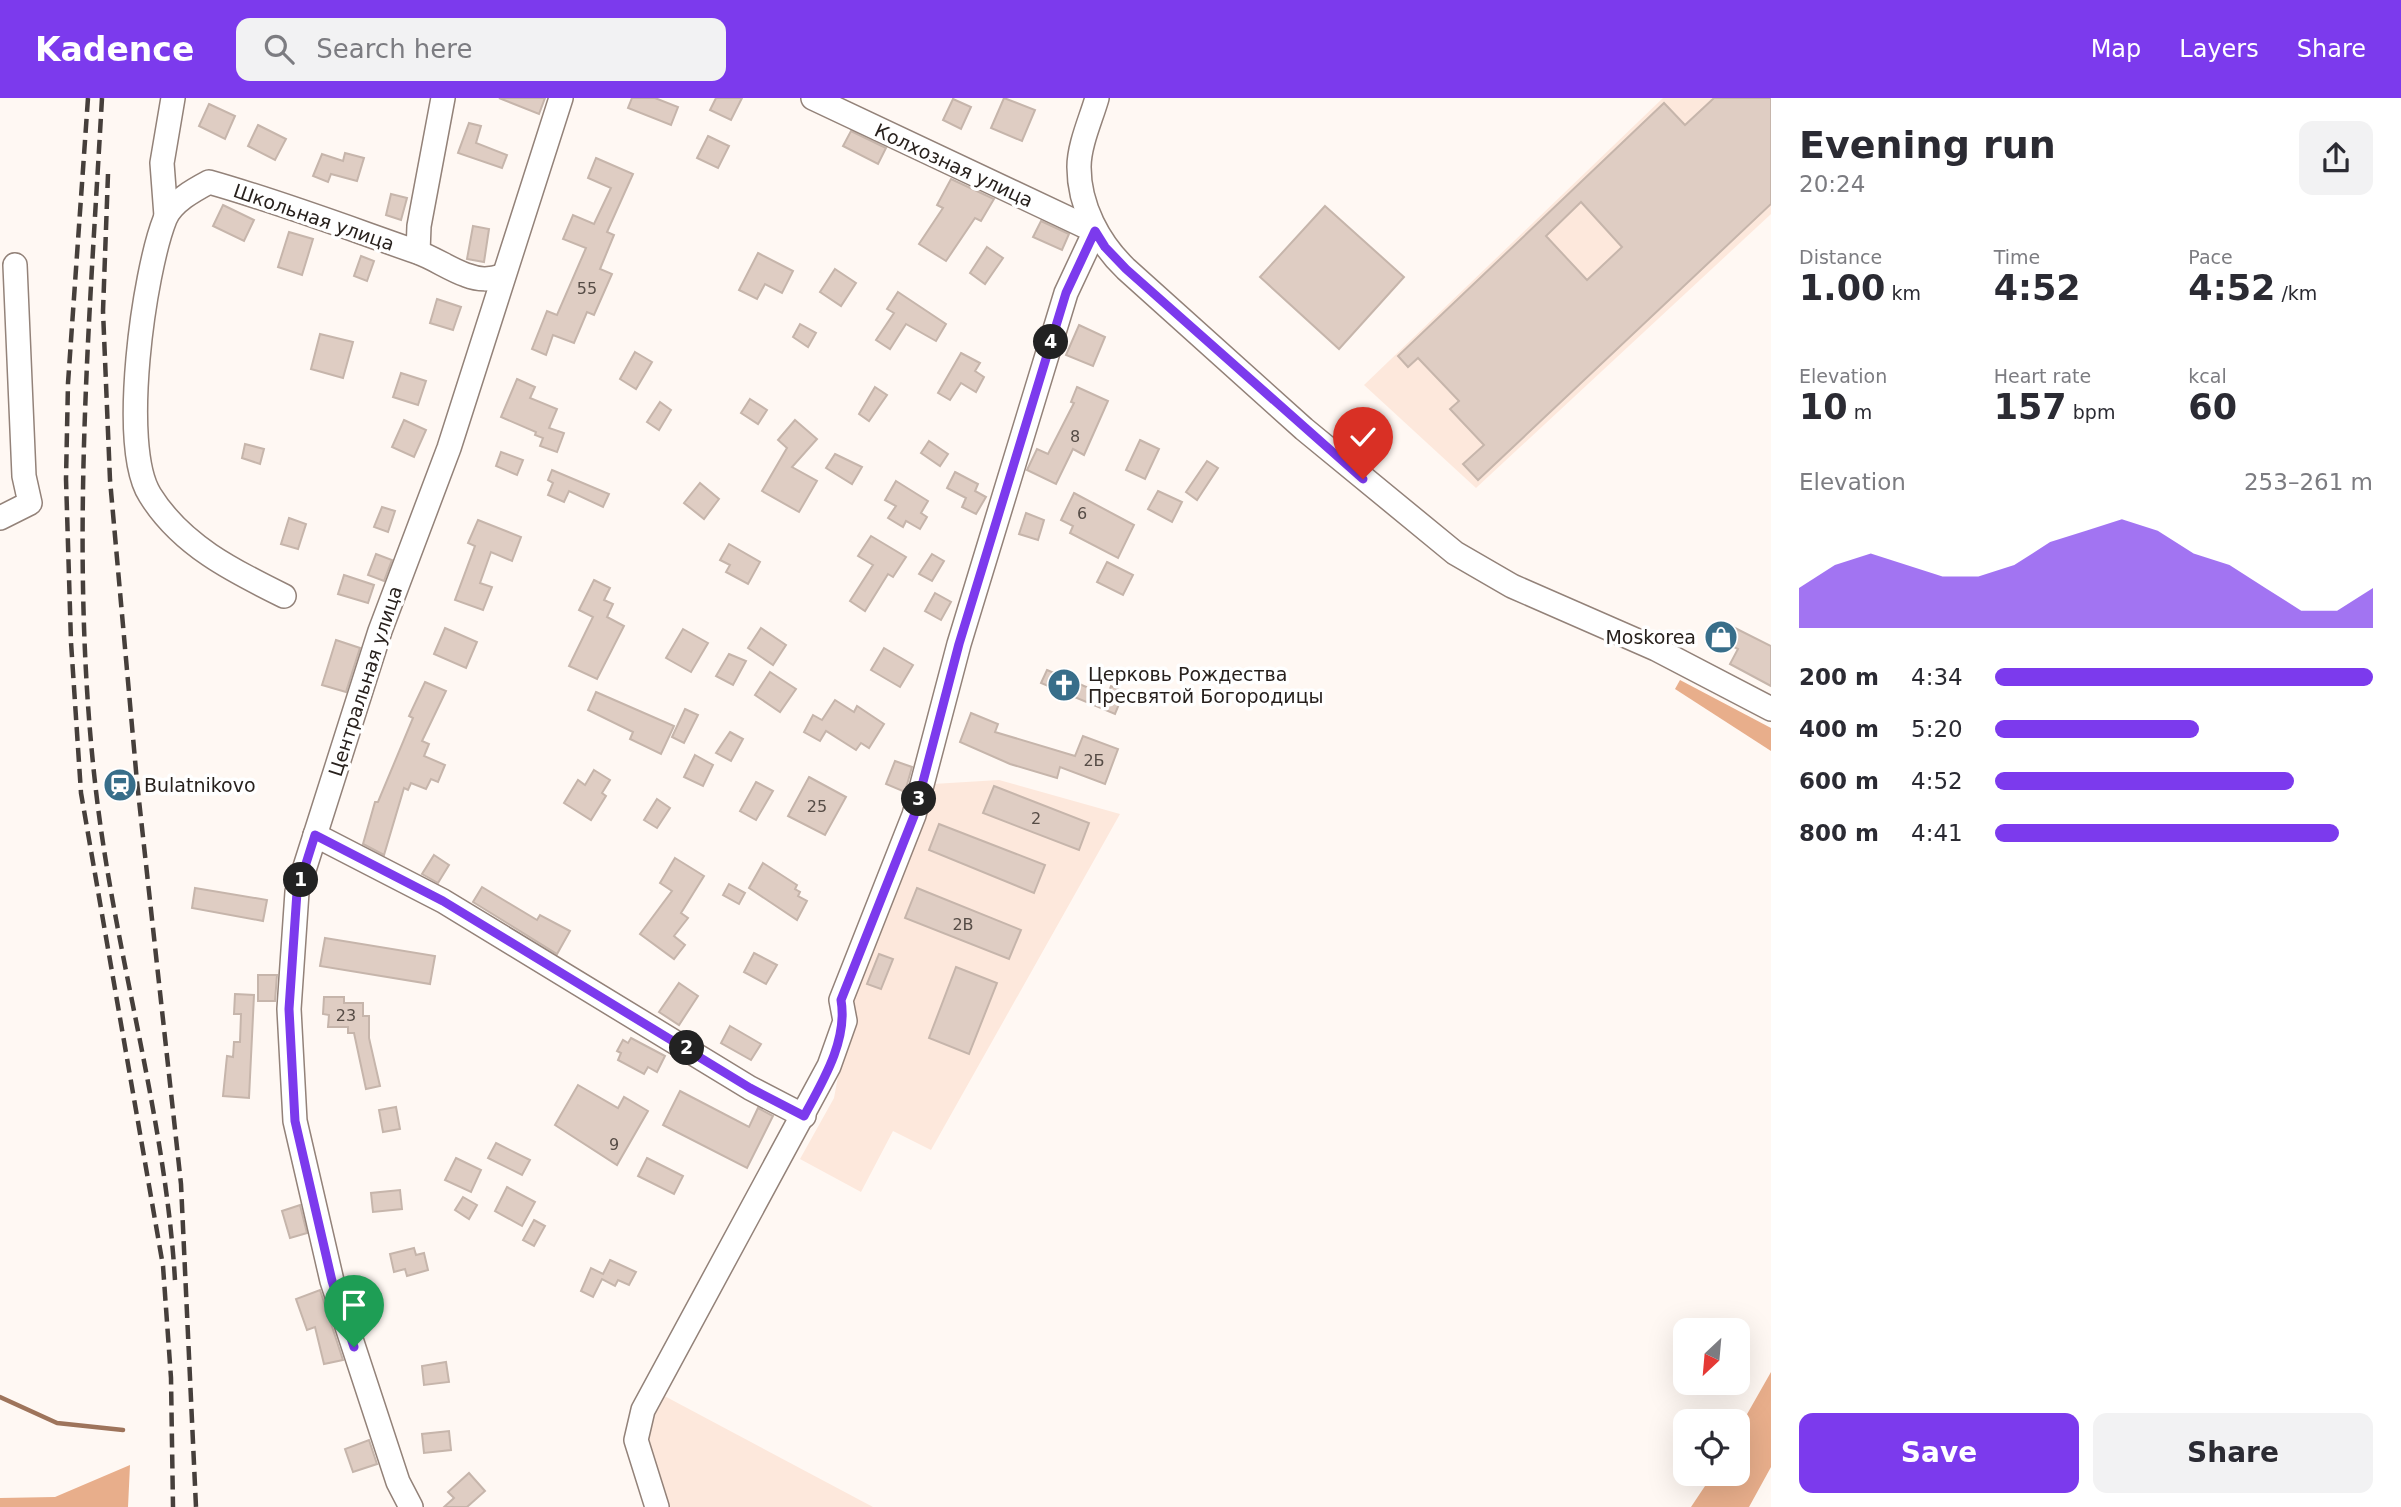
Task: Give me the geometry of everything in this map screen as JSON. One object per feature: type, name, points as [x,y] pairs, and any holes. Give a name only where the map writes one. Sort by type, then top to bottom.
[{"type":"street","points":[[173,98],[162,163],[166,216],[145,306],[136,377],[137,460],[149,494],[191,542],[231,570],[284,596]]},
{"type":"street","name":"Школьная улица","points":[[418,252],[419,226],[443,98]]},
{"type":"street","name":"Центральная улица","points":[[411,1507],[394,1470],[332,1281],[295,1121],[289,1009],[297,892],[380,631],[449,448],[561,98]]},
{"type":"street","name":"Колхозная улица","points":[[813,98],[1095,231]]},
{"type":"street","points":[[1097,98],[1079,167],[1095,231],[1114,258],[1304,429],[1455,552],[1512,586],[1656,649],[1771,709]]},
{"type":"street","name":"Школьная улица","points":[[166,216],[187,194],[209,182],[275,200],[392,245],[418,252],[466,276],[487,280],[502,276]]},
{"type":"street","points":[[657,1507],[636,1440],[643,1410],[830,1066],[845,1021],[841,1000],[914,816],[959,644],[1066,293],[1095,231]]},
{"type":"street","points":[[0,518],[30,503],[24,476],[15,265]]},
{"type":"street","points":[[315,835],[443,901],[750,1088],[804,1116]]},
{"type":"shaded area","points":[[1663,98],[1771,98],[1771,214],[1476,488],[1364,385]]},
{"type":"shaded area","points":[[1680,680],[1771,728],[1771,751],[1675,689]]},
{"type":"shaded area","points":[[999,780],[1120,814],[931,1150],[893,1131],[861,1192],[800,1159],[834,1098],[855,985],[933,784]]},
{"type":"shaded area","points":[[1771,1372],[1771,1467],[1749,1507],[1691,1507],[1705,1486],[1750,1486],[1750,1409]]},
{"type":"shaded area","points":[[657,1392],[873,1507],[659,1507],[640,1429]]},
{"type":"shaded area","points":[[130,1465],[128,1507],[0,1507],[0,1498],[55,1497]]},
{"type":"building","points":[[499,98],[545,98],[539,114]]},
{"type":"building","points":[[632,98],[655,98],[678,107],[671,125],[628,108]]},
{"type":"building","points":[[716,98],[742,98],[731,120],[710,110]]},
{"type":"building","points":[[1004,98],[1035,110],[1022,141],[991,128]]},
{"type":"building","points":[[1714,98],[1771,98],[1771,204],[1478,480],[1463,464],[1484,445],[1450,409],[1459,401],[1418,358],[1408,367],[1398,356],[1664,103],[1685,125]],"holes":[[[1581,202],[1622,247],[1587,280],[1546,236]]]},
{"type":"building","points":[[953,99],[971,107],[961,129],[943,120]]},
{"type":"building","points":[[209,104],[235,116],[225,139],[199,126]]},
{"type":"building","points":[[469,123],[481,126],[476,143],[507,155],[502,168],[458,153]]},
{"type":"building","points":[[258,125],[286,139],[275,160],[248,146]]},
{"type":"building","points":[[851,131],[886,148],[878,164],[843,146]]},
{"type":"building","points":[[708,136],[729,146],[718,168],[697,158]]},
{"type":"building","points":[[345,153],[364,158],[357,181],[331,174],[328,182],[313,176],[322,154],[343,161]]},
{"type":"building","points":[[596,158],[633,174],[607,232],[614,235],[600,269],[612,274],[594,315],[587,312],[574,343],[553,335],[546,355],[532,349],[547,311],[557,315],[586,248],[563,239],[573,215],[594,224],[611,188],[588,178]]},
{"type":"building","points":[[951,179],[994,199],[981,221],[975,218],[946,261],[919,244],[943,208],[937,205]]},
{"type":"building","points":[[391,194],[407,198],[401,220],[386,215]]},
{"type":"building","points":[[223,205],[254,220],[244,241],[213,226]]},
{"type":"building","points":[[1325,206],[1404,277],[1339,349],[1260,277]]},
{"type":"building","points":[[1041,221],[1069,234],[1062,250],[1033,237]]},
{"type":"building","points":[[473,226],[489,229],[484,262],[467,259]]},
{"type":"building","points":[[289,232],[313,239],[302,275],[278,267]]},
{"type":"building","points":[[987,247],[1003,258],[985,284],[970,273]]},
{"type":"building","points":[[758,253],[793,271],[782,293],[765,284],[757,299],[739,290]]},
{"type":"building","points":[[361,256],[374,261],[367,281],[354,276]]},
{"type":"building","points":[[835,269],[856,283],[841,306],[820,292]]},
{"type":"building","points":[[898,292],[946,324],[936,341],[906,324],[890,349],[876,340],[894,313],[887,309]]},
{"type":"building","points":[[437,299],[461,307],[453,330],[430,323]]},
{"type":"building","points":[[800,324],[816,333],[808,347],[793,337]]},
{"type":"building","points":[[1079,325],[1105,337],[1093,366],[1066,355]]},
{"type":"building","points":[[320,334],[353,342],[343,378],[311,369]]},
{"type":"building","points":[[635,352],[652,362],[636,389],[620,379]]},
{"type":"building","points":[[961,353],[980,363],[975,371],[984,377],[976,392],[961,383],[950,400],[938,393]]},
{"type":"building","points":[[401,373],[426,381],[418,405],[393,397]]},
{"type":"building","points":[[517,379],[535,387],[530,398],[557,409],[549,428],[564,433],[557,452],[540,446],[543,438],[535,435],[536,432],[501,417]]},
{"type":"building","points":[[875,387],[887,395],[869,421],[859,414]]},
{"type":"building","points":[[1077,387],[1108,401],[1084,455],[1073,449],[1056,484],[1027,470],[1037,449],[1048,454],[1074,403],[1071,402]]},
{"type":"building","points":[[750,399],[767,410],[758,424],[741,413]]},
{"type":"building","points":[[660,402],[671,410],[659,430],[647,422]]},
{"type":"building","points":[[404,420],[426,430],[414,457],[392,447]]},
{"type":"building","points":[[795,420],[817,439],[792,467],[817,481],[799,512],[762,491],[787,448],[778,440]]},
{"type":"building","points":[[1140,440],[1159,449],[1145,479],[1126,470]]},
{"type":"building","points":[[929,441],[948,454],[940,466],[921,453]]},
{"type":"building","points":[[245,444],[264,449],[260,464],[242,458]]},
{"type":"building","points":[[501,452],[523,460],[517,475],[496,466]]},
{"type":"building","points":[[835,454],[862,467],[852,484],[826,468]]},
{"type":"building","points":[[1207,461],[1218,468],[1197,500],[1186,492]]},
{"type":"building","points":[[552,470],[609,494],[603,507],[569,491],[564,502],[548,495],[553,483],[548,480]]},
{"type":"building","points":[[955,472],[978,484],[975,491],[986,497],[976,514],[962,507],[966,498],[947,488]]},
{"type":"building","points":[[896,481],[928,501],[921,513],[927,517],[920,529],[906,521],[903,527],[888,518],[896,506],[885,500]]},
{"type":"building","points":[[700,483],[719,499],[704,519],[684,503]]},
{"type":"building","points":[[1158,491],[1182,502],[1172,522],[1148,509]]},
{"type":"building","points":[[1074,493],[1134,525],[1118,558],[1070,533],[1073,526],[1061,520]]},
{"type":"building","points":[[382,507],[395,511],[388,532],[374,527]]},
{"type":"building","points":[[1026,513],[1044,520],[1038,540],[1019,534]]},
{"type":"building","points":[[289,518],[306,524],[298,549],[281,544]]},
{"type":"building","points":[[478,520],[521,537],[512,561],[491,552],[480,583],[492,587],[483,610],[455,600],[475,546],[468,543]]},
{"type":"building","points":[[871,536],[906,557],[893,577],[888,574],[865,611],[850,601],[873,565],[858,556]]},
{"type":"building","points":[[729,544],[760,562],[748,584],[726,572],[730,565],[720,560]]},
{"type":"building","points":[[376,554],[392,560],[384,581],[368,575]]},
{"type":"building","points":[[932,554],[944,561],[932,581],[919,574]]},
{"type":"building","points":[[1107,562],[1133,575],[1123,595],[1097,582]]},
{"type":"building","points":[[344,575],[374,585],[368,603],[338,594]]},
{"type":"building","points":[[594,580],[610,588],[604,600],[613,604],[607,617],[624,626],[597,679],[569,666],[593,617],[579,610]]},
{"type":"building","points":[[935,593],[951,602],[941,620],[925,611]]},
{"type":"building","points":[[1725,623],[1771,646],[1771,686],[1730,664],[1738,649],[1717,638]]},
{"type":"building","points":[[445,628],[477,642],[466,668],[434,654]]},
{"type":"building","points":[[761,628],[786,645],[773,665],[748,648]]},
{"type":"building","points":[[683,629],[708,643],[691,672],[666,658]]},
{"type":"building","points":[[336,640],[360,648],[346,692],[322,685]]},
{"type":"building","points":[[884,648],[913,665],[900,687],[871,670]]},
{"type":"building","points":[[729,654],[746,661],[733,685],[716,676]]},
{"type":"building","points":[[1047,670],[1107,696],[1111,686],[1124,692],[1115,714],[1041,683]]},
{"type":"building","points":[[770,672],[796,689],[780,712],[755,695]]},
{"type":"building","points":[[425,682],[446,691],[422,741],[429,744],[424,756],[445,765],[438,782],[431,779],[426,789],[411,783],[408,790],[404,788],[384,855],[363,844],[375,802],[378,802],[413,718],[409,716]]},
{"type":"building","points":[[596,692],[674,726],[661,754],[630,739],[633,732],[588,710]]},
{"type":"building","points":[[835,700],[854,712],[857,706],[884,724],[869,748],[861,743],[856,750],[826,731],[820,741],[804,732],[813,715],[822,720]]},
{"type":"building","points":[[685,709],[698,715],[684,743],[672,737]]},
{"type":"building","points":[[971,713],[998,724],[995,732],[1075,756],[1083,736],[1118,749],[1105,784],[1060,767],[1057,778],[1010,764],[960,742]]},
{"type":"building","points":[[730,732],[743,739],[731,761],[716,753]]},
{"type":"building","points":[[695,755],[713,765],[703,786],[684,777]]},
{"type":"building","points":[[895,761],[912,767],[905,792],[886,784]]},
{"type":"building","points":[[594,770],[610,780],[602,793],[606,796],[591,820],[564,803],[578,780],[585,785]]},
{"type":"building","points":[[809,777],[846,797],[825,835],[788,816]]},
{"type":"building","points":[[756,782],[773,791],[756,820],[740,811]]},
{"type":"building","points":[[994,786],[1089,823],[1079,850],[983,813]]},
{"type":"building","points":[[657,799],[670,808],[657,828],[644,820]]},
{"type":"building","points":[[939,824],[1045,865],[1034,893],[929,850]]},
{"type":"building","points":[[434,855],[449,865],[438,883],[422,874]]},
{"type":"building","points":[[675,858],[704,876],[681,913],[688,918],[674,936],[685,945],[674,959],[640,934],[672,891],[660,883]]},
{"type":"building","points":[[763,863],[797,885],[795,889],[800,892],[798,896],[807,901],[797,920],[749,888]]},
{"type":"building","points":[[729,884],[745,893],[739,904],[723,895]]},
{"type":"building","points":[[482,887],[537,920],[540,915],[570,931],[557,954],[473,902]]},
{"type":"building","points":[[195,888],[267,900],[263,921],[192,908]]},
{"type":"building","points":[[917,888],[1021,930],[1009,959],[905,918]]},
{"type":"building","points":[[325,938],[435,956],[430,984],[320,966]]},
{"type":"building","points":[[754,953],[777,965],[766,984],[744,972]]},
{"type":"building","points":[[879,954],[893,959],[881,989],[867,984]]},
{"type":"building","points":[[956,967],[997,983],[969,1054],[929,1038]]},
{"type":"building","points":[[258,975],[277,975],[275,1001],[258,1001]]},
{"type":"building","points":[[679,983],[698,996],[679,1025],[659,1012]]},
{"type":"building","points":[[235,994],[254,995],[249,1098],[223,1096],[227,1056],[233,1057],[234,1042],[240,1042],[241,1014],[234,1014]]},
{"type":"building","points":[[324,997],[344,997],[344,1003],[363,1003],[363,1016],[369,1016],[369,1038],[380,1086],[366,1089],[354,1033],[348,1033],[348,1027],[328,1027],[329,1015],[323,1014]]},
{"type":"building","points":[[730,1026],[761,1044],[751,1060],[721,1043]]},
{"type":"building","points":[[631,1038],[665,1056],[657,1072],[648,1067],[644,1074],[618,1060],[621,1053],[617,1051],[623,1040],[628,1043]]},
{"type":"building","points":[[578,1085],[618,1108],[624,1097],[648,1111],[617,1165],[555,1125]]},
{"type":"building","points":[[680,1091],[749,1127],[758,1108],[773,1116],[747,1168],[663,1125]]},
{"type":"building","points":[[396,1107],[400,1129],[383,1132],[379,1110]]},
{"type":"building","points":[[496,1143],[530,1160],[522,1175],[488,1158]]},
{"type":"building","points":[[456,1158],[481,1170],[471,1192],[445,1180]]},
{"type":"building","points":[[647,1158],[683,1176],[674,1194],[638,1176]]},
{"type":"building","points":[[507,1187],[535,1202],[522,1226],[495,1211]]},
{"type":"building","points":[[400,1190],[402,1209],[373,1212],[371,1193]]},
{"type":"building","points":[[463,1197],[477,1205],[469,1219],[455,1210]]},
{"type":"building","points":[[300,1205],[307,1233],[290,1238],[282,1211]]},
{"type":"building","points":[[534,1220],[545,1226],[534,1246],[523,1240]]},
{"type":"building","points":[[414,1248],[416,1255],[424,1253],[428,1270],[407,1276],[405,1269],[394,1272],[390,1254]]},
{"type":"building","points":[[610,1260],[636,1272],[629,1285],[618,1280],[615,1286],[602,1279],[593,1297],[581,1291],[591,1268],[603,1274]]},
{"type":"building","points":[[320,1290],[343,1360],[324,1364],[315,1327],[307,1330],[296,1299]]},
{"type":"building","points":[[446,1362],[449,1382],[424,1385],[422,1366]]},
{"type":"building","points":[[449,1431],[451,1450],[424,1453],[422,1434]]},
{"type":"building","points":[[369,1440],[377,1464],[353,1472],[345,1449]]},
{"type":"building","points":[[469,1473],[485,1491],[467,1507],[444,1507],[454,1498],[448,1492]]},
{"type":"waterway","points":[[0,1397],[57,1423],[123,1430]]},
{"type":"railway","points":[[88,98],[68,383],[66,479],[71,642],[81,793],[163,1266],[171,1378],[173,1507]]},
{"type":"railway","points":[[102,98],[84,444],[84,618],[88,704],[104,852],[151,1096],[170,1218],[175,1280]]},
{"type":"railway","points":[[108,174],[103,311],[110,480],[137,782],[181,1184],[196,1507]]},
{"type":"place","name":"Moskorea","points":[[1721,637]]},
{"type":"place","name":"Церковь Рождества Пресвятой Богородицы","points":[[1064,685]]},
{"type":"place","name":"Bulatnikovo","points":[[120,785]]},
{"type":"route","points":[[354,1347],[332,1281],[295,1121],[289,1009],[297,892],[315,835],[443,901],[778,1105],[804,1116],[830,1066],[845,1021],[841,1000],[914,816],[959,644],[1066,293],[1095,231],[1114,258],[1363,479]]}]
